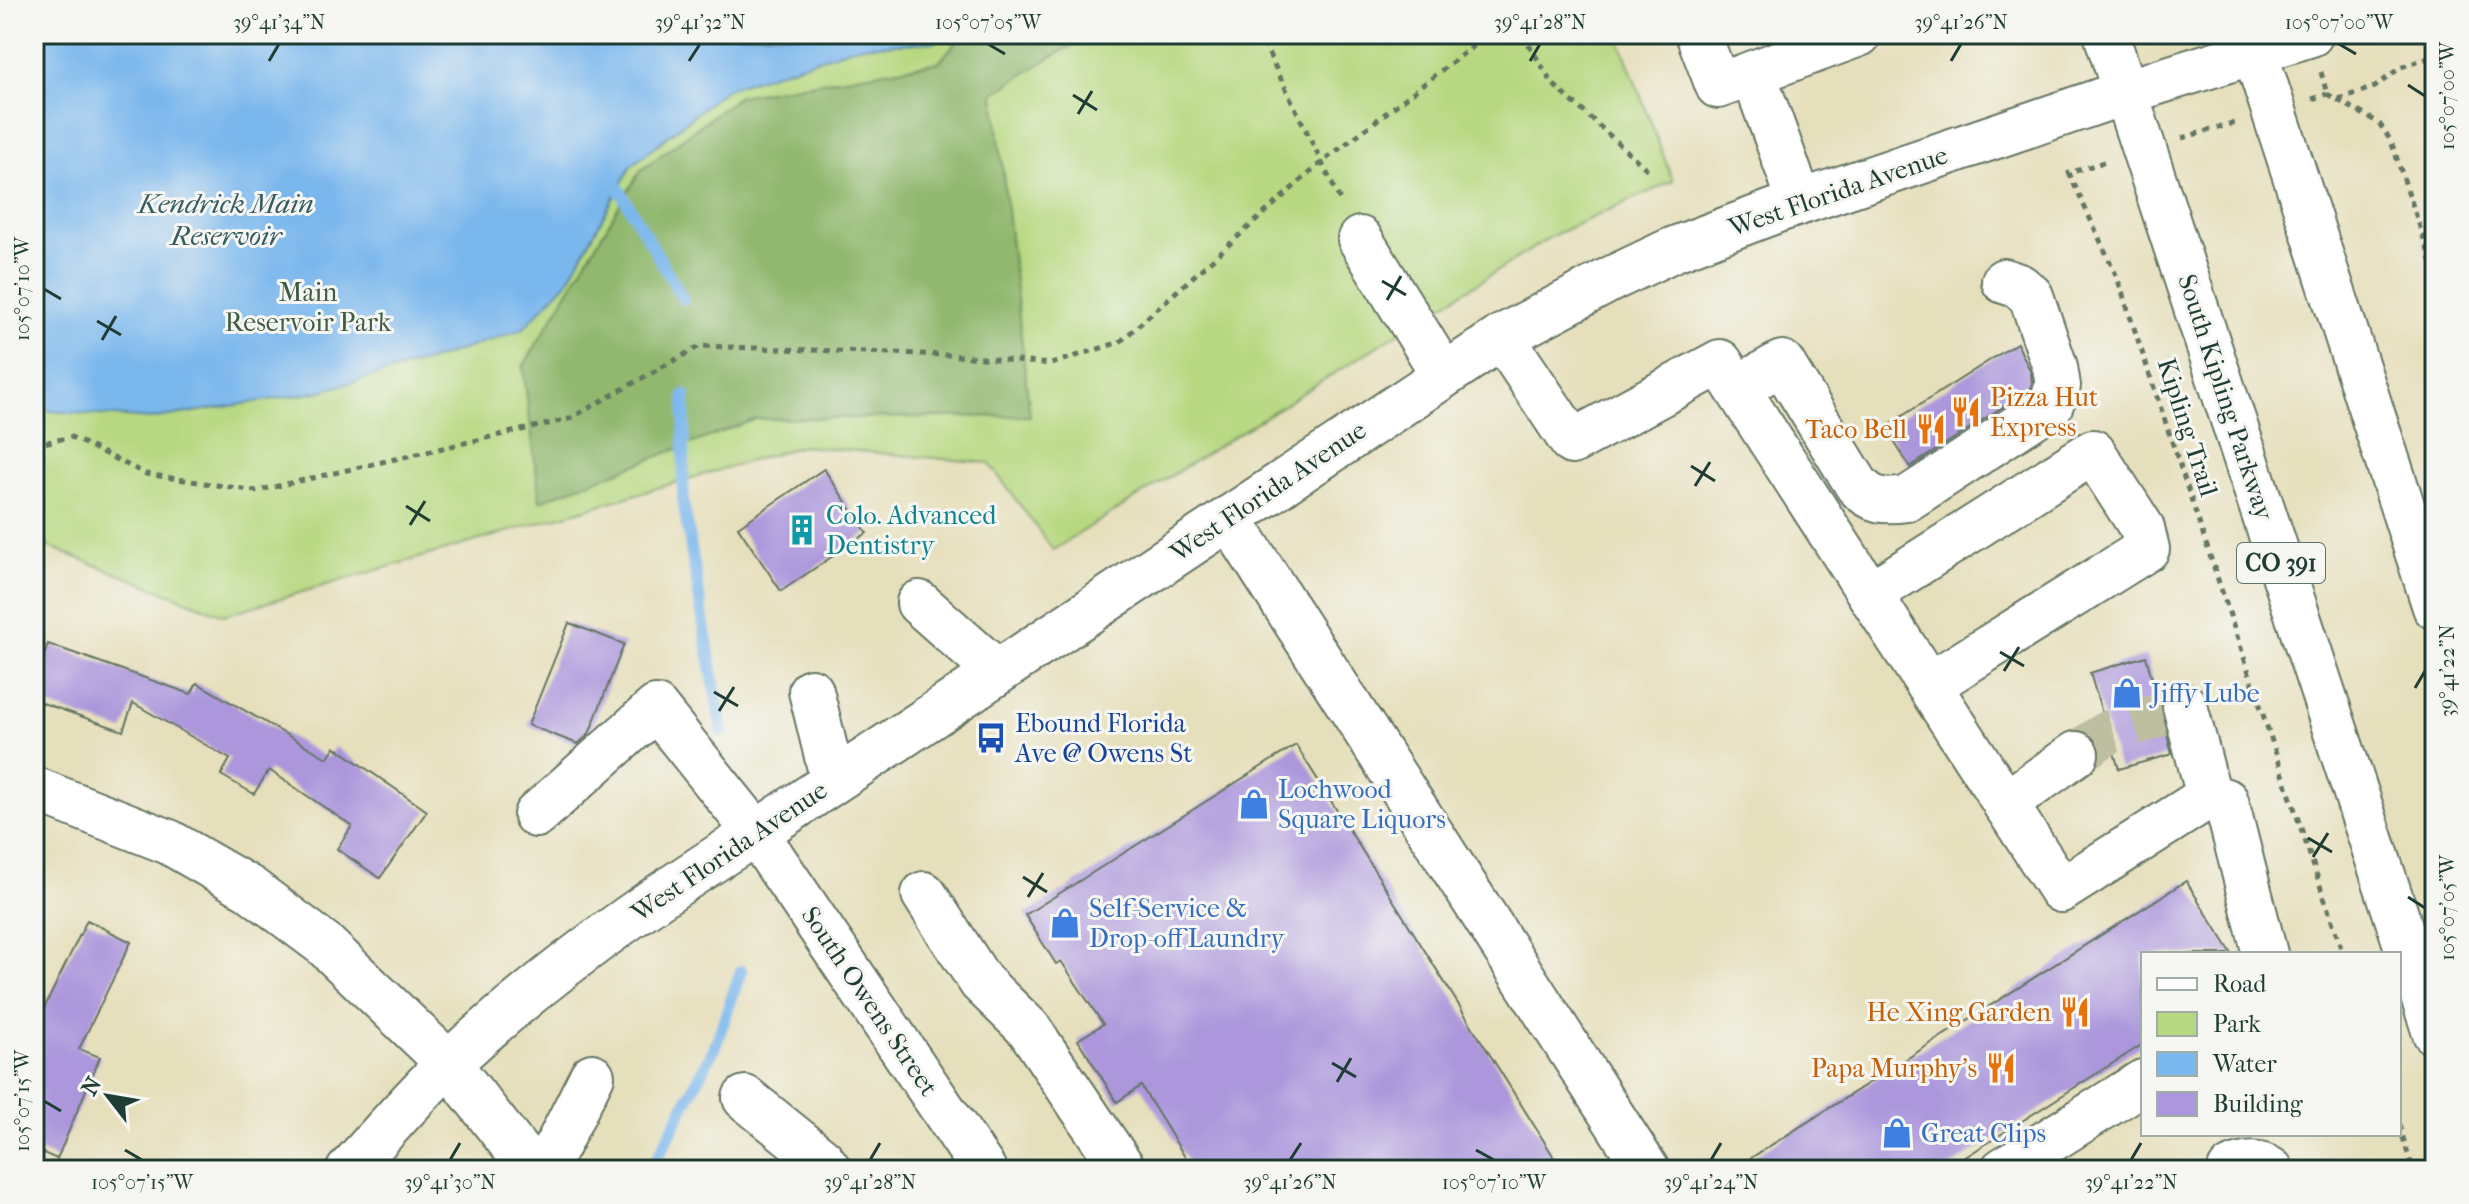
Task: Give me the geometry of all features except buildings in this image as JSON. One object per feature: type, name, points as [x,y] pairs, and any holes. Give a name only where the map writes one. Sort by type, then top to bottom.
[{"type":"street","points":[[1698,34],[1718,86],[1859,34]]},
{"type":"street","name":"South Kipling Parkway","points":[[2106,34],[2435,1033]]},
{"type":"street","name":"West Florida Avenue","points":[[349,1170],[449,1064],[529,994],[675,883],[756,833],[1502,337],[1672,250],[1800,202],[2126,92],[2253,42],[2311,34]]},
{"type":"street","points":[[2253,42],[2435,607]]},
{"type":"street","points":[[1753,73],[1800,202]]},
{"type":"street","points":[[1360,239],[1443,374]]},
{"type":"street","points":[[1737,388],[1782,363],[1867,497],[1884,502],[1907,499],[2050,406],[2058,386],[2055,367],[2031,296],[2019,286],[2004,281]]},
{"type":"street","points":[[1502,337],[1572,442],[1720,362],[2061,890],[2209,796],[2226,801],[2264,952]]},
{"type":"street","points":[[1870,594],[2093,452],[2142,528],[2147,549],[1929,685]]},
{"type":"street","points":[[1229,518],[1647,1170]]},
{"type":"street","points":[[919,603],[997,672]]},
{"type":"street","points":[[811,691],[833,781]]},
{"type":"street","points":[[2185,706],[2209,796]]},
{"type":"street","name":"South Owens Street","points":[[536,815],[656,708],[756,833],[984,1170]]},
{"type":"street","points":[[2005,804],[2076,754]]},
{"type":"street","points":[[34,789],[169,842],[249,888],[324,944],[449,1064],[532,1170]]},
{"type":"street","points":[[924,894],[981,982],[1029,1029],[1124,1170]]},
{"type":"street","points":[[542,1170],[592,1076]]},
{"type":"street","points":[[2003,1170],[2141,1083]]},
{"type":"street","points":[[745,1098],[822,1160],[829,1170]]},
{"type":"street","points":[[2230,1170],[2244,1163],[2271,1170]]},
{"type":"path","points":[[1255,34],[1266,48],[1322,162]]},
{"type":"path","points":[[34,445],[71,437],[146,474],[256,491],[569,419],[700,346],[948,355],[1051,364],[1120,342],[1322,162],[1489,34]]},
{"type":"path","points":[[1522,34],[1553,84],[1649,171]]},
{"type":"path","points":[[2337,99],[2375,87],[2401,67],[2435,56]]},
{"type":"path","name":"Kipling Trail","points":[[2337,99],[2327,94],[2069,173],[2117,277],[2342,952]]},
{"type":"path","points":[[2337,99],[2379,123],[2391,141],[2435,272]]},
{"type":"path","points":[[2401,1131],[2413,1170]]},
{"type":"green space","name":"Main Reservoir Park","points":[[34,34],[1617,34],[1673,181],[1554,235],[1053,550],[989,463],[801,446],[224,615],[34,541]]},
{"type":"green space","points":[[963,34],[1093,34],[994,93],[1030,416],[756,419],[540,501],[523,367],[640,171],[739,96],[939,62]]},
{"type":"water","name":"Kendrick Main Reservoir","points":[[34,34],[944,34],[936,42],[859,46],[726,89],[631,166],[568,281],[523,329],[438,358],[318,392],[150,419],[49,411],[34,406]]},
{"type":"waterway","points":[[619,189],[683,299]]},
{"type":"waterway","points":[[685,395],[683,501],[722,731]]},
{"type":"waterway","points":[[651,1170],[715,1047],[741,971]]},
{"type":"tunnel","points":[[2076,754],[2107,733],[2185,706]]},
{"type":"place","name":"Pizza Hut Express","points":[[1966,412]]},
{"type":"place","name":"Taco Bell","points":[[1931,429]]},
{"type":"place","name":"Colo. Advanced Dentistry","points":[[802,530]]},
{"type":"place","name":"Jiffy Lube","points":[[2127,693]]},
{"type":"place","name":"Ebound Florida Ave @ Owens St","points":[[991,738]]},
{"type":"place","name":"Lochwood Square Liquors","points":[[1254,804]]},
{"type":"place","name":"Self-Service & Drop-off Laundry","points":[[1065,923]]},
{"type":"place","name":"He Xing Garden","points":[[2075,1012]]},
{"type":"place","name":"Papa Murphy's","points":[[2001,1068]]},
{"type":"place","name":"Great Clips","points":[[1897,1133]]}]
